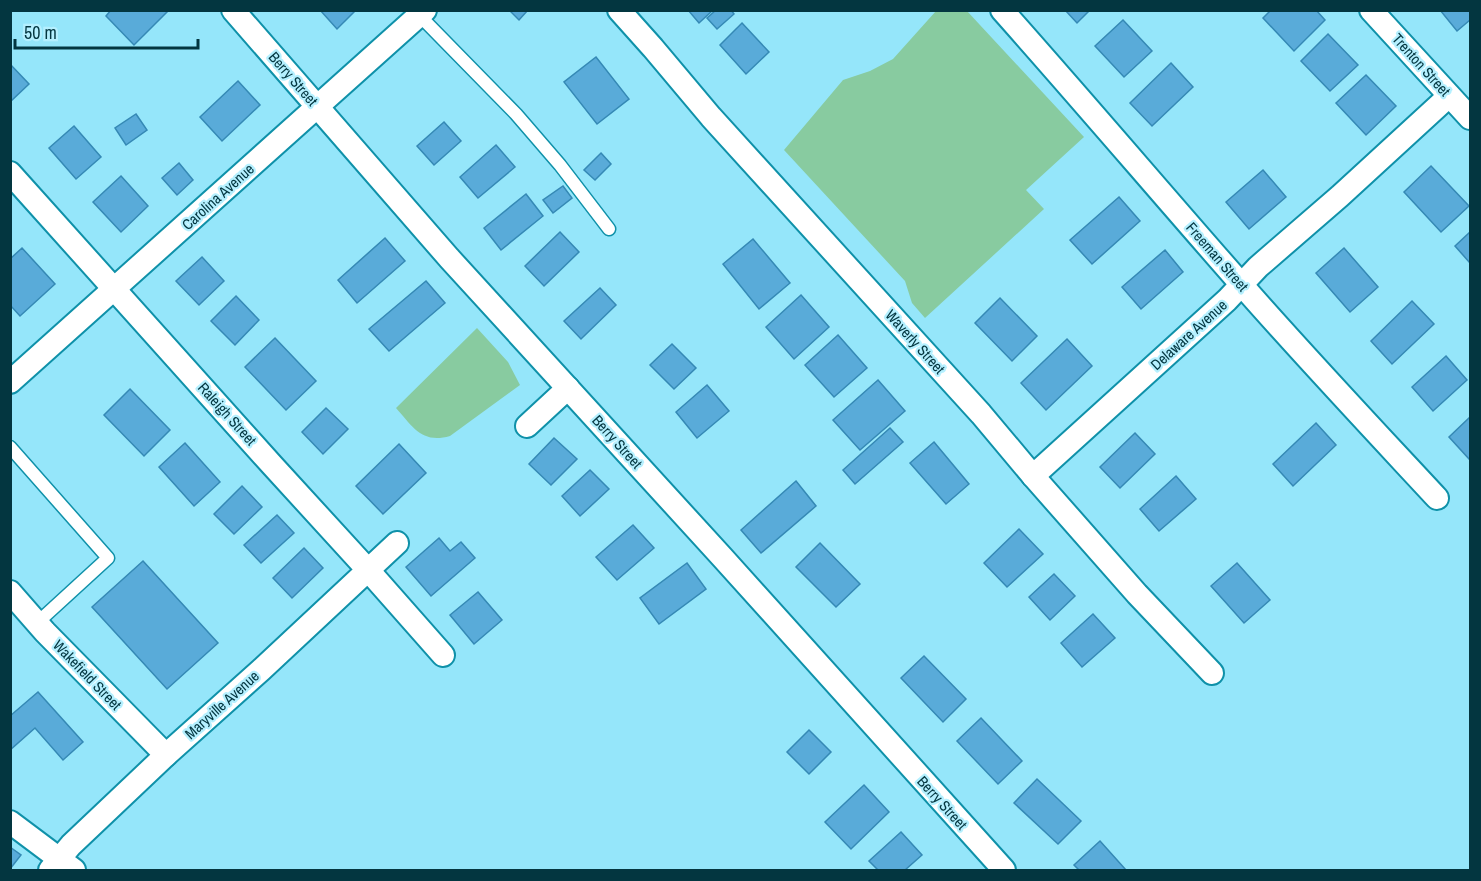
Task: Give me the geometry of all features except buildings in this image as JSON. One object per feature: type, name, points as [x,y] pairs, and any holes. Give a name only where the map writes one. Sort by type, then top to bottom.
[{"type":"street","name":"Berry Street","points":[[233,10],[449,258],[1004,870]]},
{"type":"street","name":"Waverly Street","points":[[619,10],[711,117],[981,414],[1137,594],[1212,673]]},
{"type":"street","name":"Freeman Street","points":[[1002,10],[1340,395],[1437,498]]},
{"type":"street","name":"Trenton Street","points":[[1371,10],[1470,118]]},
{"type":"street","name":"Carolina Avenue","points":[[10,382],[422,13]]},
{"type":"street","name":"Delaware Avenue","points":[[1033,476],[1219,309],[1258,267],[1449,96]]},
{"type":"street","name":"Raleigh Street","points":[[10,173],[443,655]]},
{"type":"street","points":[[526,426],[568,388]]},
{"type":"street","name":"Maryville Avenue","points":[[61,867],[71,845],[398,543]]},
{"type":"street","name":"Wakefield Street","points":[[10,592],[37,623],[166,755]]},
{"type":"street","points":[[10,822],[61,867]]},
{"type":"lane","points":[[422,13],[516,114],[560,165],[609,229]]},
{"type":"lane","points":[[10,447],[108,558],[37,623]]},
{"type":"green space","points":[[936,11],[967,11],[1084,137],[1026,190],[1044,209],[925,318],[912,303],[905,281],[784,150],[843,80],[870,71],[893,59]]},
{"type":"green space","points":[[477,328],[508,362],[520,385],[450,436],[432,438],[425,436],[413,427],[396,408]]}]
